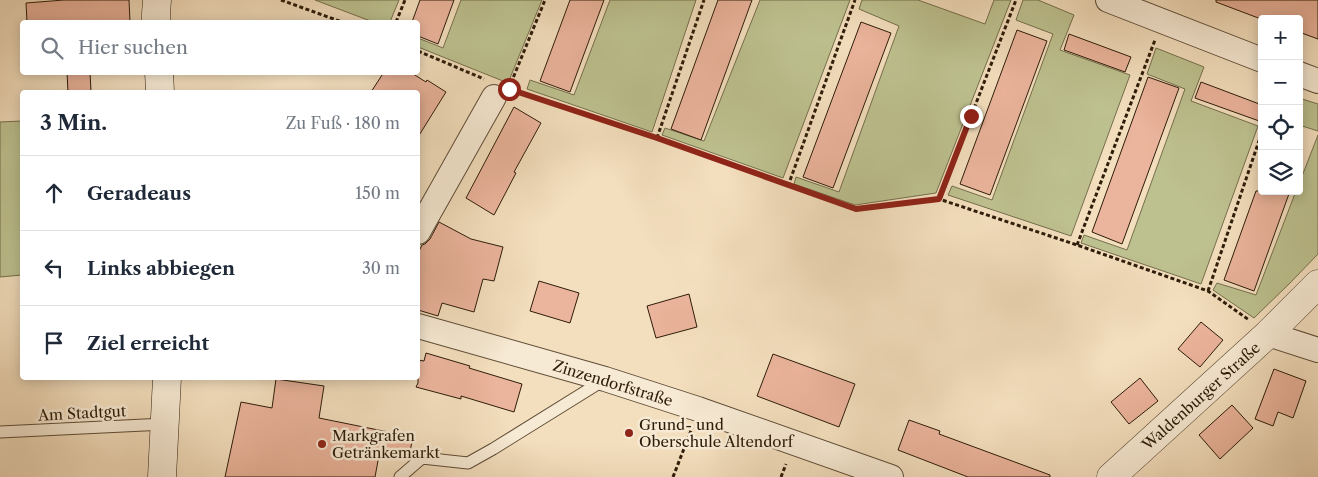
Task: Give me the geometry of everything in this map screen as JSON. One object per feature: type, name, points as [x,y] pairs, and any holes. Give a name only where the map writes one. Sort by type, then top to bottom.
[{"type":"street","points":[[156,20],[157,0]]},
{"type":"street","points":[[1108,0],[1258,58]]},
{"type":"street","points":[[159,75],[160,90]]},
{"type":"street","points":[[1303,76],[1318,82]]},
{"type":"street","points":[[420,228],[492,89]]},
{"type":"street","name":"Waldenburger Straße","points":[[1111,477],[1268,334],[1318,284]]},
{"type":"street","name":"Zinzendorfstraße","points":[[420,327],[698,409],[891,477]]},
{"type":"street","name":"Waldenburger Straße","points":[[1268,334],[1318,350]]},
{"type":"street","points":[[162,477],[166,380]]},
{"type":"lane","points":[[400,477],[422,458],[468,463],[605,380]]},
{"type":"lane","name":"Am Stadtgut","points":[[0,432],[165,424]]},
{"type":"path","points":[[280,0],[336,20]]},
{"type":"path","points":[[397,20],[406,0]]},
{"type":"path","points":[[545,0],[509,89],[657,138],[856,209],[939,199],[1208,291],[1268,334]]},
{"type":"path","points":[[657,138],[704,0]]},
{"type":"path","points":[[788,186],[855,0]]},
{"type":"path","points":[[939,199],[1016,0]]},
{"type":"path","points":[[1076,245],[1162,21]]},
{"type":"path","points":[[420,52],[492,89]]},
{"type":"path","points":[[1208,291],[1258,144]]},
{"type":"path","points":[[673,477],[692,428]]},
{"type":"green space","points":[[315,0],[399,0],[391,20],[368,20]]},
{"type":"green space","points":[[461,0],[542,0],[508,83],[420,48],[420,39],[443,48]]},
{"type":"green space","points":[[610,0],[696,0],[652,132],[527,89],[530,80],[574,95]]},
{"type":"green space","points":[[760,0],[850,0],[783,178],[662,135],[665,128],[704,141]]},
{"type":"green space","points":[[862,0],[918,0],[985,24],[994,0],[1011,0],[936,193],[855,205],[794,184],[796,177],[839,192],[899,26],[859,9]]},
{"type":"green space","points":[[1023,0],[1038,0],[1074,15],[1060,50],[1130,75],[1071,236],[948,195],[952,186],[992,200],[1053,34],[1016,20]]},
{"type":"green space","points":[[1156,48],[1204,67],[1191,101],[1258,126],[1201,284],[1081,243],[1084,235],[1127,250],[1185,89],[1147,74]]},
{"type":"green space","points":[[1303,99],[1318,104],[1318,131],[1303,126]]},
{"type":"green space","points":[[20,121],[20,275],[0,277],[0,122]]},
{"type":"green space","points":[[1318,135],[1318,254],[1254,318],[1213,290],[1217,283],[1256,295],[1294,195],[1303,195],[1303,174]]},
{"type":"building","points":[[64,0],[129,0],[130,20],[27,20],[26,3]]},
{"type":"building","points":[[420,0],[454,0],[438,44],[420,37],[420,20],[413,20]]},
{"type":"building","points":[[570,0],[604,0],[570,92],[540,81]]},
{"type":"building","points":[[718,0],[752,0],[701,140],[671,129]]},
{"type":"building","points":[[1216,0],[1318,0],[1318,39],[1303,33],[1303,15],[1258,15],[1258,18],[1216,2]]},
{"type":"building","points":[[861,22],[891,33],[833,188],[803,177]]},
{"type":"building","points":[[1017,30],[1047,41],[990,195],[960,184]]},
{"type":"building","points":[[1069,34],[1131,57],[1125,72],[1064,50]]},
{"type":"building","points":[[67,75],[90,75],[91,90],[68,90]]},
{"type":"building","points":[[382,75],[415,75],[446,92],[420,134],[420,90],[372,90]]},
{"type":"building","points":[[1148,77],[1179,88],[1122,244],[1092,232]]},
{"type":"building","points":[[1201,82],[1258,103],[1258,121],[1195,98]]},
{"type":"building","points":[[514,107],[541,123],[514,172],[516,173],[494,215],[466,198]]},
{"type":"building","points":[[1256,191],[1258,191],[1258,195],[1289,195],[1254,291],[1224,280]]},
{"type":"building","points":[[439,222],[471,239],[503,247],[494,281],[483,279],[474,312],[442,303],[438,316],[420,311],[420,249],[430,239]]},
{"type":"building","points":[[539,281],[579,293],[570,323],[530,311]]},
{"type":"building","points":[[689,294],[697,327],[656,338],[647,306]]},
{"type":"building","points":[[1201,322],[1223,340],[1200,367],[1178,349]]},
{"type":"building","points":[[426,353],[522,384],[514,412],[461,396],[461,399],[416,387],[418,380],[420,380],[420,360],[424,361]]},
{"type":"building","points":[[773,354],[855,384],[839,427],[757,396]]},
{"type":"building","points":[[1274,369],[1306,381],[1293,418],[1278,412],[1273,426],[1255,419]]},
{"type":"building","points":[[1140,378],[1158,401],[1129,424],[1111,402]]},
{"type":"building","name":"Markgrafen Getränkemarkt","points":[[276,380],[324,386],[319,418],[413,437],[409,456],[380,450],[375,477],[225,477],[241,402],[272,408]]},
{"type":"building","points":[[1232,405],[1253,428],[1220,459],[1199,435]]},
{"type":"building","points":[[909,420],[940,431],[939,434],[1050,475],[1050,477],[968,477],[898,450]]},
{"type":"place","name":"Grund- und Oberschule Altendorf","points":[[629,433]]},
{"type":"place","name":"Markgrafen Getränkemarkt","points":[[322,444]]},
{"type":"route","points":[[509,89],[657,138],[856,209],[939,199],[971,116]]}]
